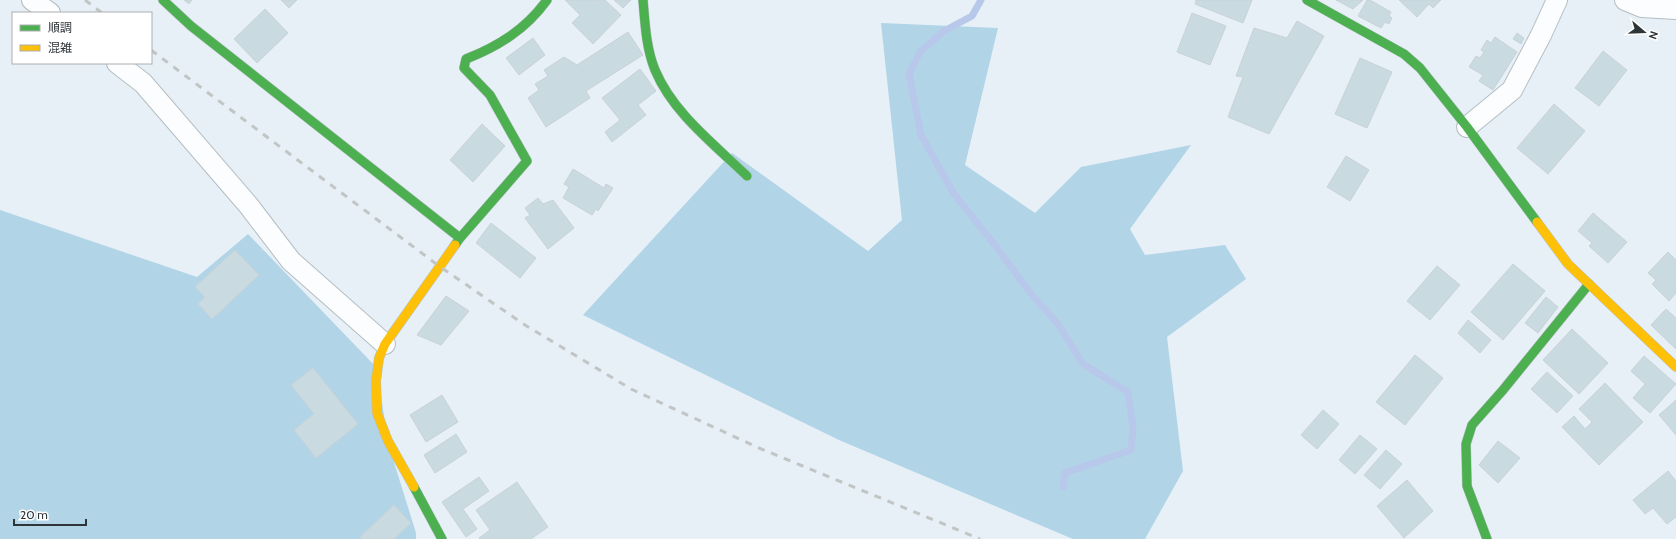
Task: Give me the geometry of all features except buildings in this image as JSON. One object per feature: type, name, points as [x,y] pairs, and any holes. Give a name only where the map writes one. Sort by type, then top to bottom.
[{"type":"street","points":[[32,0],[49,12]]},
{"type":"street","points":[[163,0],[197,31],[460,238]]},
{"type":"street","points":[[442,539],[388,440],[378,413],[376,381],[379,358],[385,344],[460,238],[527,161],[490,95],[464,68],[466,59],[482,53],[503,41],[528,23],[547,0]]},
{"type":"street","points":[[643,0],[647,34],[654,68],[670,98],[747,176]]},
{"type":"street","points":[[1307,0],[1404,54],[1420,68],[1467,127],[1568,264],[1676,367]]},
{"type":"street","points":[[1467,127],[1512,90],[1541,35],[1557,0]]},
{"type":"street","points":[[1625,0],[1642,7],[1676,9]]},
{"type":"street","points":[[118,64],[143,83],[249,206],[291,261],[385,344]]},
{"type":"street","points":[[1487,539],[1467,486],[1466,444],[1472,425],[1503,390],[1589,284]]},
{"type":"shaded area","points":[[881,23],[998,28],[965,165],[1035,213],[1081,167],[1191,145],[1130,229],[1145,255],[1225,245],[1246,279],[1167,337],[1183,471],[1145,539],[1073,539],[839,440],[583,315],[732,153],[868,251],[902,220]]},
{"type":"shaded area","points":[[0,210],[197,277],[248,234],[377,368],[388,443],[416,533],[416,539],[0,539]]},
{"type":"waterway","points":[[981,0],[972,16],[944,31],[920,52],[909,74],[921,135],[954,194],[1032,295],[1058,324],[1083,364],[1128,392],[1133,428],[1131,450],[1065,473],[1063,487]]},
{"type":"railway","points":[[85,0],[101,12]]},
{"type":"railway","points":[[152,51],[439,266],[525,325],[631,389],[759,448],[980,539]]},
{"type":"traffic: fast","points":[[163,0],[191,26],[460,238],[455,245]]},
{"type":"traffic: fast","points":[[460,238],[527,161],[490,95],[464,68],[466,59],[511,36],[530,20],[547,0]]},
{"type":"traffic: fast","points":[[643,0],[646,35],[652,62],[663,86],[672,100],[695,127],[747,176]]},
{"type":"traffic: fast","points":[[1307,0],[1404,54],[1420,68],[1467,127],[1537,222]]},
{"type":"traffic: fast","points":[[1487,539],[1467,486],[1466,444],[1472,425],[1503,390],[1589,284]]},
{"type":"traffic: fast","points":[[414,487],[442,539]]},
{"type":"traffic: slow","points":[[1537,222],[1568,264],[1676,367]]},
{"type":"traffic: slow","points":[[414,487],[388,441],[377,413],[376,381],[379,358],[385,344],[455,245]]}]
